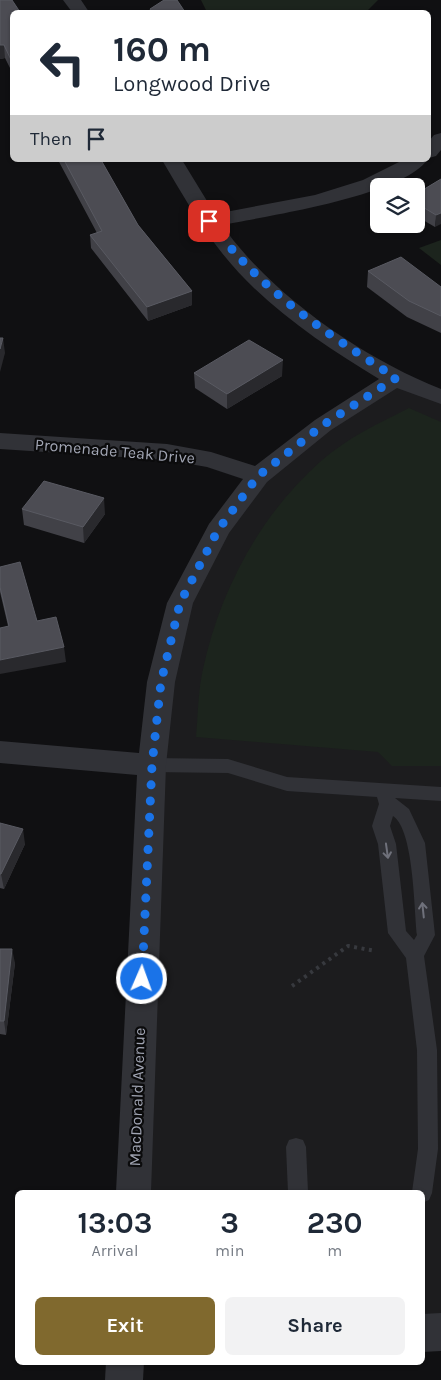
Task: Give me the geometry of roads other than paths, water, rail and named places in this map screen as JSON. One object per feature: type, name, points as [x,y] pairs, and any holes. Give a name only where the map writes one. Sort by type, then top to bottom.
[{"type":"street","points":[[431,150],[441,139]]},
{"type":"street","points":[[173,162],[209,221],[231,250],[260,281],[334,338],[396,378],[441,397]]},
{"type":"street","points":[[209,221],[343,193],[379,181],[413,162]]},
{"type":"street","name":"MacDonald Avenue","points":[[133,1190],[152,765],[161,682],[180,603],[218,530],[258,476],[323,425],[396,378]]},
{"type":"street","name":"Promenade Teak Drive","points":[[0,440],[167,452],[210,460],[258,476]]},
{"type":"street","points":[[0,752],[152,765]]},
{"type":"street","points":[[425,1333],[441,1332]]},
{"type":"street","points":[[124,1380],[125,1365]]},
{"type":"lane","points":[[152,765],[228,766],[287,784],[386,798],[441,794]]},
{"type":"lane","points":[[386,798],[381,826],[386,844],[397,933],[416,956]]},
{"type":"lane","points":[[386,798],[403,814],[416,843],[426,935],[416,956],[427,1050],[428,1149],[422,1190]]},
{"type":"lane","points":[[296,1146],[298,1190]]}]
